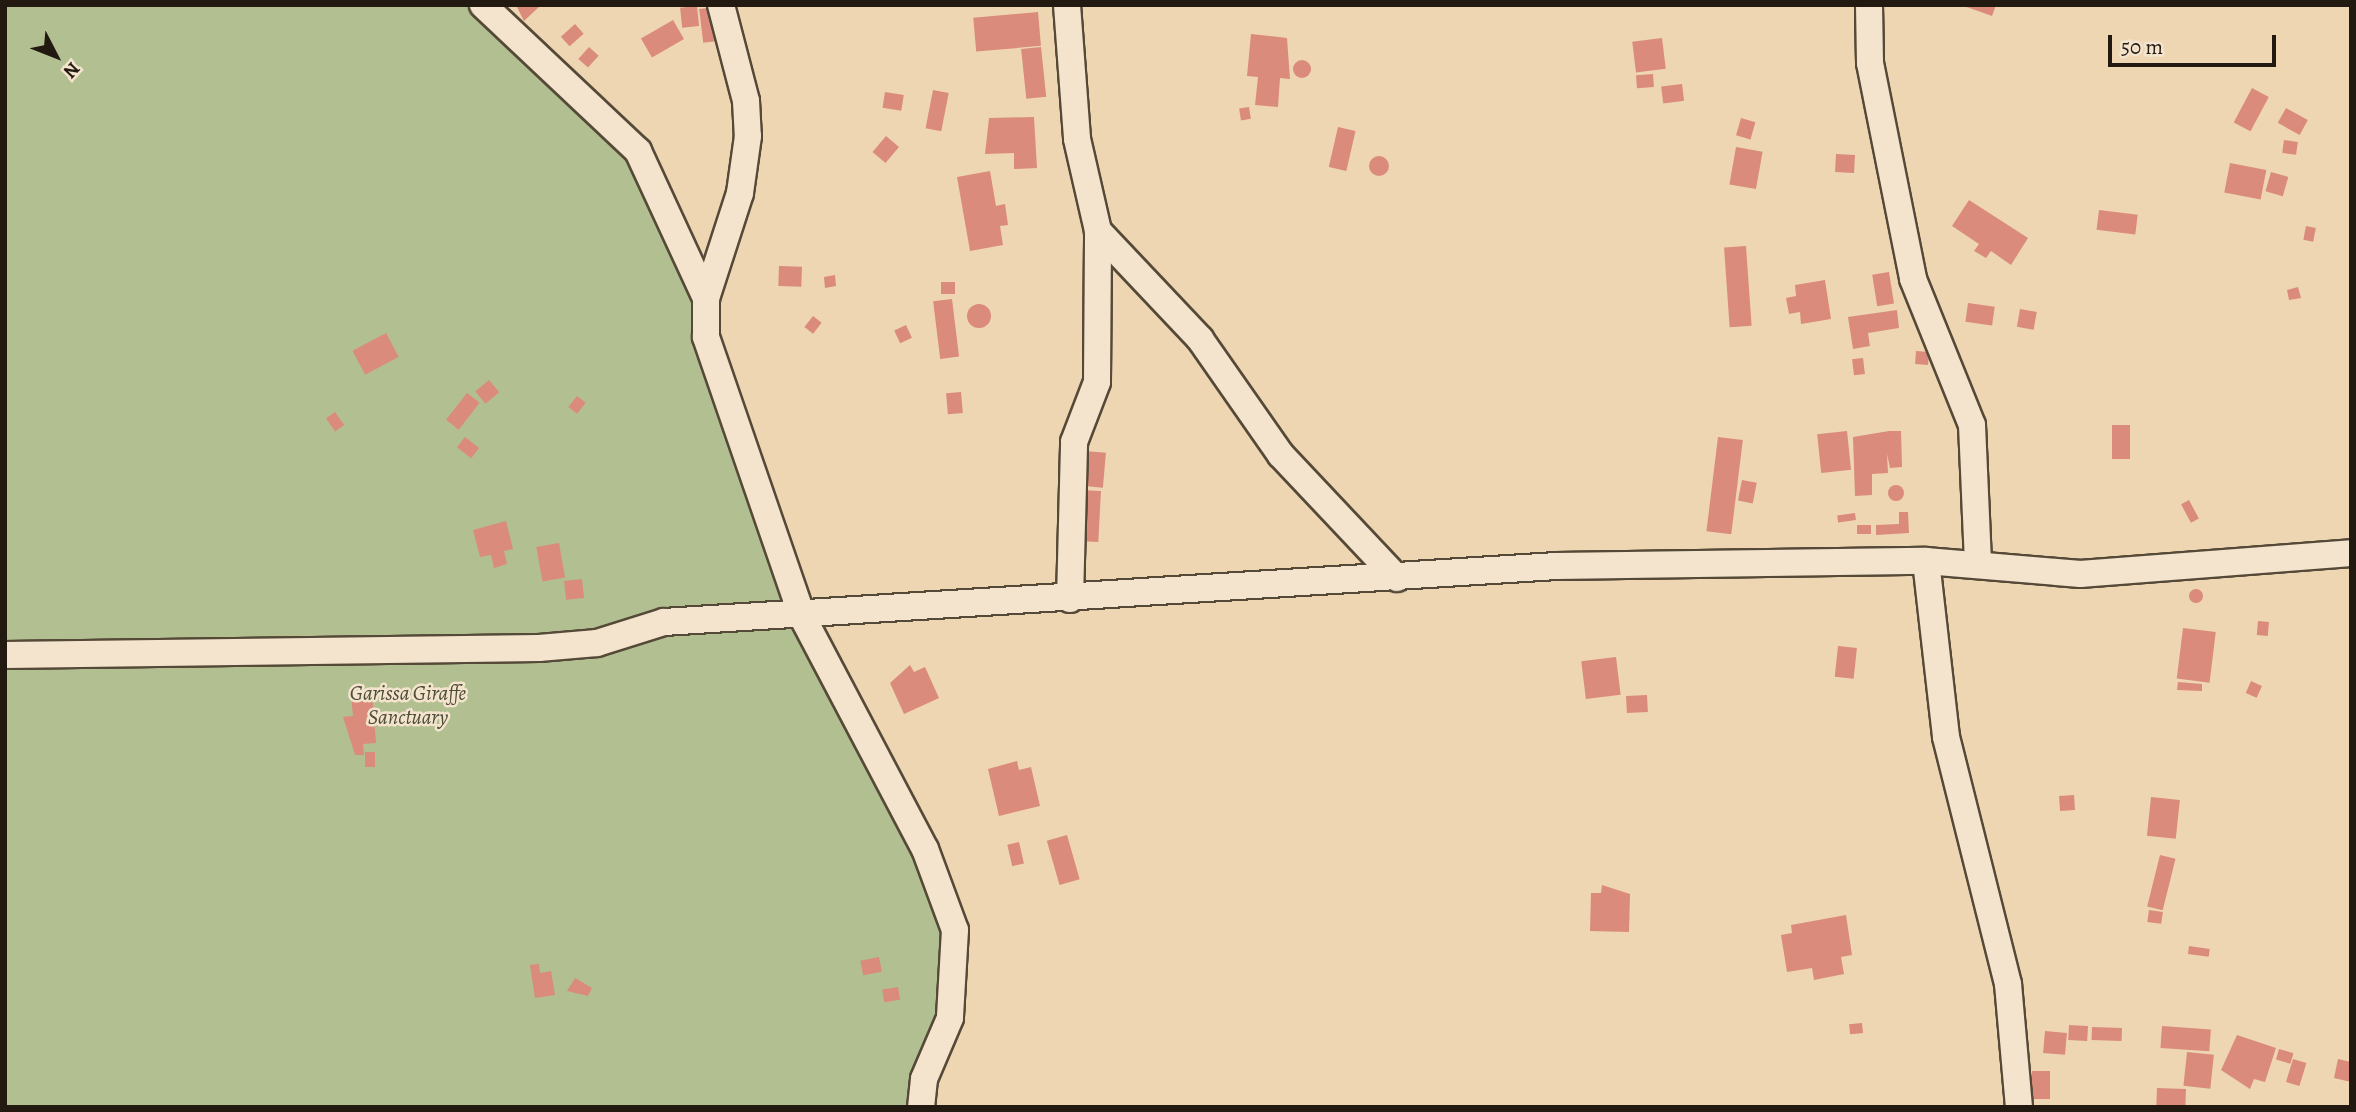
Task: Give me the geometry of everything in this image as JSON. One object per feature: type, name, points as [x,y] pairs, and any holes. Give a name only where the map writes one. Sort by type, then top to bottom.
[{"type":"street","points":[[483,5],[638,151],[706,298],[711,354],[802,616],[925,849],[955,930],[950,1018],[924,1079],[921,1107]]},
{"type":"street","points":[[706,298],[740,193],[748,136],[746,101],[721,5]]},
{"type":"street","points":[[1068,5],[1077,139],[1098,231],[1097,382],[1074,442],[1070,599]]},
{"type":"street","points":[[1869,5],[1876,100],[1913,279],[1972,425],[1978,564]]},
{"type":"street","points":[[1098,231],[1200,339],[1281,455],[1397,578]]},
{"type":"street","points":[[5,655],[539,648],[597,643],[664,622],[1070,599],[1100,590],[1397,578],[1556,566],[1926,561],[2080,574],[2351,553]]},
{"type":"street","points":[[1926,561],[1944,725],[2008,984],[2019,1107]]},
{"type":"green space","name":"Garissa Giraffe Sanctuary","points":[[5,5],[483,5],[648,167],[802,616],[955,930],[921,1107],[5,1107]]},
{"type":"building","points":[[516,5],[541,5],[524,21]]},
{"type":"building","points":[[1961,5],[1996,5],[1992,16]]},
{"type":"building","points":[[697,6],[699,26],[682,28],[680,8]]},
{"type":"building","points":[[716,7],[720,41],[703,43],[699,9]]},
{"type":"building","points":[[1038,12],[1041,46],[976,52],[973,18]]},
{"type":"building","points":[[673,20],[684,39],[652,58],[641,38]]},
{"type":"building","points":[[575,24],[584,34],[570,46],[561,37]]},
{"type":"building","points":[[1251,34],[1287,38],[1290,79],[1280,78],[1278,107],[1255,105],[1258,77],[1247,76]]},
{"type":"building","points":[[1662,38],[1666,69],[1636,72],[1632,42]]},
{"type":"building","points":[[589,47],[599,56],[588,68],[578,59]]},
{"type":"building","points":[[1041,47],[1046,97],[1026,99],[1021,49]]},
{"type":"building","points":[[1302,60],[1308,63],[1311,69],[1308,75],[1302,78],[1296,75],[1293,69],[1296,63]]},
{"type":"building","points":[[1653,74],[1654,87],[1637,88],[1636,75]]},
{"type":"building","points":[[1682,84],[1684,101],[1663,103],[1661,87]]},
{"type":"building","points":[[2252,88],[2269,97],[2250,131],[2234,122]]},
{"type":"building","points":[[933,90],[949,93],[941,131],[926,128]]},
{"type":"building","points":[[885,92],[904,95],[901,111],[882,108]]},
{"type":"building","points":[[1249,107],[1251,119],[1241,120],[1239,109]]},
{"type":"building","points":[[2286,108],[2308,120],[2300,135],[2278,123]]},
{"type":"building","points":[[1034,117],[1037,168],[1014,169],[1014,153],[985,154],[989,118]]},
{"type":"building","points":[[1741,118],[1755,122],[1750,139],[1736,135]]},
{"type":"building","points":[[1338,127],[1356,131],[1346,171],[1329,167]]},
{"type":"building","points":[[886,136],[899,147],[886,163],[873,152]]},
{"type":"building","points":[[2284,140],[2298,142],[2296,155],[2282,153]]},
{"type":"building","points":[[1736,147],[1763,152],[1756,189],[1729,184]]},
{"type":"building","points":[[1836,154],[1855,155],[1854,173],[1835,172]]},
{"type":"building","points":[[1379,156],[1386,159],[1389,166],[1386,173],[1379,176],[1372,173],[1369,166],[1372,159]]},
{"type":"building","points":[[2230,163],[2266,170],[2261,200],[2224,192]]},
{"type":"building","points":[[990,171],[996,206],[1005,204],[1008,225],[1000,226],[1003,245],[970,251],[957,177]]},
{"type":"building","points":[[2271,172],[2288,177],[2283,196],[2265,191]]},
{"type":"building","points":[[1969,200],[2028,238],[2011,265],[1991,251],[1986,258],[1974,251],[1979,244],[1952,226]]},
{"type":"building","points":[[2099,210],[2138,215],[2135,235],[2097,230]]},
{"type":"building","points":[[2306,226],[2316,228],[2313,242],[2303,240]]},
{"type":"building","points":[[1746,246],[1752,326],[1730,327],[1724,248]]},
{"type":"building","points":[[779,266],[802,267],[801,287],[778,286]]},
{"type":"building","points":[[1889,272],[1894,304],[1877,306],[1872,275]]},
{"type":"building","points":[[835,275],[836,286],[825,288],[824,277]]},
{"type":"building","points":[[1825,280],[1831,319],[1801,324],[1800,312],[1789,314],[1786,298],[1796,296],[1795,285]]},
{"type":"building","points":[[941,282],[955,282],[955,294],[941,294]]},
{"type":"building","points":[[2298,287],[2301,298],[2289,300],[2287,290]]},
{"type":"building","points":[[952,299],[959,357],[940,359],[933,301]]},
{"type":"building","points":[[1968,303],[1995,307],[1992,326],[1965,322]]},
{"type":"building","points":[[979,304],[990,311],[991,316],[984,327],[979,328],[968,321],[967,316],[974,305]]},
{"type":"building","points":[[2020,309],[2037,312],[2034,330],[2017,327]]},
{"type":"building","points":[[1897,310],[1899,328],[1868,333],[1870,346],[1853,349],[1848,317]]},
{"type":"building","points":[[813,316],[822,323],[813,334],[804,327]]},
{"type":"building","points":[[906,325],[912,338],[900,343],[894,330]]},
{"type":"building","points":[[386,333],[399,357],[365,375],[352,351]]},
{"type":"building","points":[[1916,351],[1929,352],[1928,365],[1915,364]]},
{"type":"building","points":[[1863,358],[1865,374],[1854,375],[1852,359]]},
{"type":"building","points":[[489,380],[499,392],[485,404],[475,392]]},
{"type":"building","points":[[961,392],[963,413],[948,414],[946,393]]},
{"type":"building","points":[[467,393],[480,403],[459,430],[446,420]]},
{"type":"building","points":[[577,396],[586,403],[577,414],[568,407]]},
{"type":"building","points":[[335,412],[344,425],[335,431],[326,418]]},
{"type":"building","points":[[2112,425],[2130,425],[2130,459],[2112,459]]},
{"type":"building","points":[[1847,431],[1851,470],[1821,473],[1817,434]]},
{"type":"building","points":[[1901,431],[1902,467],[1890,468],[1887,454],[1888,473],[1872,474],[1872,495],[1855,496],[1853,437]]},
{"type":"building","points":[[465,437],[479,448],[471,458],[457,447]]},
{"type":"building","points":[[1718,437],[1743,440],[1731,534],[1706,531]]},
{"type":"building","points":[[1085,451],[1106,453],[1103,488],[1082,486]]},
{"type":"building","points":[[1742,480],[1757,483],[1753,503],[1738,501]]},
{"type":"building","points":[[1893,485],[1899,485],[1904,493],[1902,499],[1893,501],[1888,496],[1888,490]]},
{"type":"building","points":[[1081,490],[1101,491],[1098,542],[1078,541]]},
{"type":"building","points":[[2189,500],[2199,519],[2191,523],[2181,504]]},
{"type":"building","points":[[1899,512],[1908,512],[1909,533],[1876,535],[1876,525],[1899,524]]},
{"type":"building","points":[[1855,513],[1856,520],[1838,522],[1837,516]]},
{"type":"building","points":[[506,521],[513,549],[504,551],[507,564],[494,568],[491,555],[480,557],[473,530]]},
{"type":"building","points":[[1857,525],[1871,525],[1871,534],[1857,534]]},
{"type":"building","points":[[559,543],[565,577],[542,581],[536,547]]},
{"type":"building","points":[[582,579],[584,598],[566,600],[564,581]]},
{"type":"building","points":[[2196,589],[2201,591],[2201,601],[2196,603],[2191,601],[2189,596],[2191,591]]},
{"type":"building","points":[[2258,621],[2269,622],[2268,636],[2257,635]]},
{"type":"building","points":[[2183,628],[2216,632],[2210,683],[2177,679]]},
{"type":"building","points":[[1838,646],[1857,648],[1854,679],[1835,677]]},
{"type":"building","points":[[1616,657],[1621,695],[1586,699],[1581,661]]},
{"type":"building","points":[[910,665],[914,672],[925,667],[939,698],[904,714],[890,683]]},
{"type":"building","points":[[2251,681],[2262,686],[2257,698],[2246,693]]},
{"type":"building","points":[[2178,682],[2202,684],[2202,691],[2177,690]]},
{"type":"building","points":[[372,693],[376,743],[363,744],[364,755],[355,755],[343,717],[353,716],[351,694]]},
{"type":"building","points":[[1647,695],[1648,712],[1627,713],[1626,696]]},
{"type":"building","points":[[365,752],[375,752],[375,767],[365,767]]},
{"type":"building","points":[[1017,761],[1019,770],[1031,767],[1040,806],[999,816],[988,769]]},
{"type":"building","points":[[2074,795],[2075,810],[2060,811],[2059,796]]},
{"type":"building","points":[[2151,797],[2180,800],[2176,839],[2147,836]]},
{"type":"building","points":[[1067,835],[1080,879],[1059,885],[1047,841]]},
{"type":"building","points":[[1019,842],[1024,863],[1012,866],[1007,845]]},
{"type":"building","points":[[2160,855],[2176,859],[2163,910],[2147,906]]},
{"type":"building","points":[[1602,885],[1630,894],[1629,932],[1590,931],[1591,893],[1601,893]]},
{"type":"building","points":[[2149,910],[2163,912],[2161,924],[2147,922]]},
{"type":"building","points":[[1846,915],[1852,955],[1841,957],[1844,974],[1814,980],[1812,968],[1787,972],[1781,935],[1792,933],[1791,925]]},
{"type":"building","points":[[2189,946],[2210,949],[2209,957],[2188,954]]},
{"type":"building","points":[[879,957],[882,972],[863,975],[860,961]]},
{"type":"building","points":[[539,964],[540,973],[551,971],[555,995],[535,998],[530,965]]},
{"type":"building","points":[[575,978],[592,988],[588,996],[567,991]]},
{"type":"building","points":[[898,987],[900,1000],[884,1002],[882,990]]},
{"type":"building","points":[[1862,1023],[1863,1033],[1850,1034],[1849,1024]]},
{"type":"building","points":[[2069,1025],[2088,1026],[2087,1041],[2068,1040]]},
{"type":"building","points":[[2162,1026],[2211,1029],[2209,1051],[2160,1048]]},
{"type":"building","points":[[2092,1027],[2122,1028],[2122,1041],[2092,1040]]},
{"type":"building","points":[[2045,1031],[2067,1033],[2065,1055],[2043,1053]]},
{"type":"building","points":[[2237,1035],[2276,1048],[2265,1082],[2254,1079],[2250,1089],[2221,1070]]},
{"type":"building","points":[[2279,1049],[2293,1053],[2290,1064],[2276,1060]]},
{"type":"building","points":[[2187,1052],[2214,1055],[2210,1089],[2183,1086]]},
{"type":"building","points":[[2293,1059],[2306,1063],[2299,1086],[2286,1082]]},
{"type":"building","points":[[2338,1059],[2351,1062],[2351,1082],[2334,1078]]},
{"type":"building","points":[[2032,1071],[2050,1071],[2050,1099],[2032,1099]]},
{"type":"building","points":[[2157,1088],[2186,1089],[2185,1107],[2156,1107]]}]
